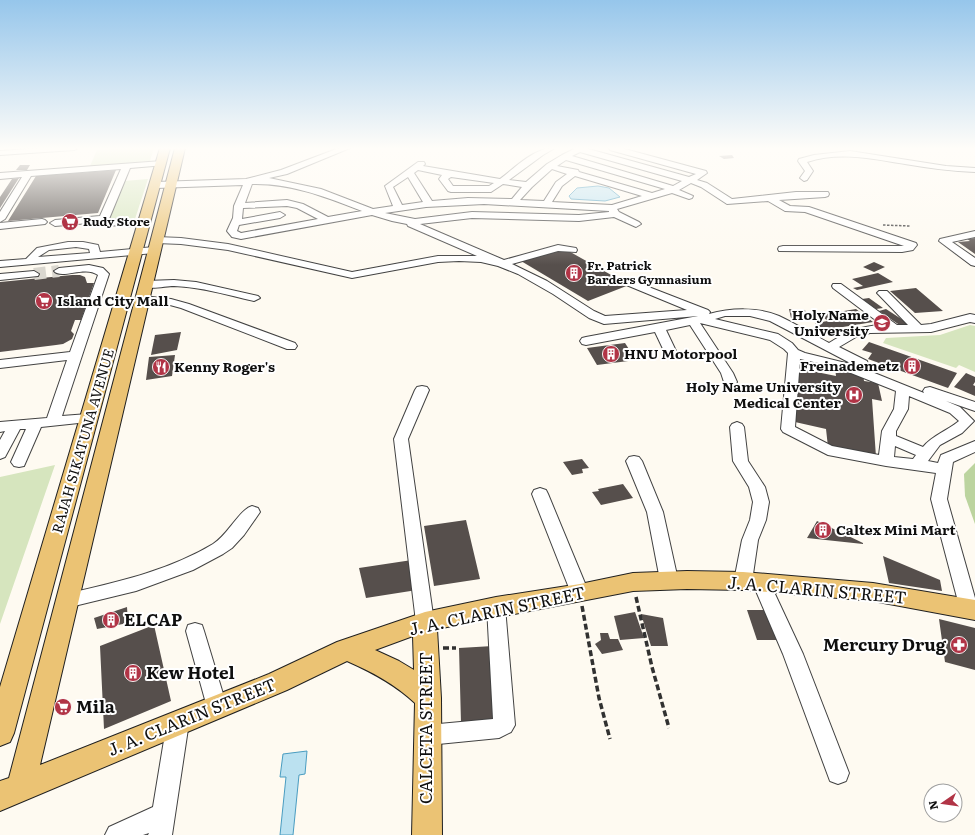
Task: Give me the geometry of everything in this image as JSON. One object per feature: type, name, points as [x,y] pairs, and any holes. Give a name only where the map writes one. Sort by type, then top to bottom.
[{"type":"main road","name":"RAJAH SIKATUNA AVENUE","points":[[0,733],[8,685],[88,418],[116,328],[146,246],[143,225],[155,187]]},
{"type":"main road","points":[[10,791],[66,600],[144,292],[146,246],[170,187]]},
{"type":"main road","points":[[74,468],[101,463]]},
{"type":"main road","name":"J. A. CLARIN STREET","points":[[10,791],[278,682],[346,650],[425,622],[496,607],[580,593],[633,582],[669,580],[809,586],[873,592],[972,609]]},
{"type":"main road","name":"CALCETA STREET","points":[[425,622],[428,698],[427,835]]},
{"type":"main road","points":[[346,650],[374,660],[396,671],[412,682],[428,698]]},
{"type":"street","points":[[0,220],[20,187]]},
{"type":"street","points":[[104,219],[118,187]]},
{"type":"street","points":[[247,187],[239,206],[236,223],[232,231],[234,235],[241,236],[399,208],[454,202],[547,203],[613,211],[636,224]]},
{"type":"street","points":[[299,187],[318,191],[395,219],[415,222],[472,215],[579,218],[613,211],[677,187]]},
{"type":"street","points":[[389,187],[399,208]]},
{"type":"street","points":[[423,187],[429,204]]},
{"type":"street","points":[[448,187],[455,190],[491,189],[493,187]]},
{"type":"street","points":[[514,202],[525,187]]},
{"type":"street","points":[[547,203],[557,187]]},
{"type":"street","points":[[623,187],[652,196]]},
{"type":"street","points":[[662,187],[689,196]]},
{"type":"street","points":[[706,187],[729,207],[770,198],[825,194]]},
{"type":"street","points":[[796,187],[801,195]]},
{"type":"street","points":[[269,204],[272,194]]},
{"type":"street","points":[[770,198],[788,209],[806,209],[912,245],[910,248],[902,249],[783,249]]},
{"type":"street","points":[[239,206],[287,203],[300,206],[329,221]]},
{"type":"street","points":[[236,223],[280,215]]},
{"type":"street","points":[[579,218],[587,229]]},
{"type":"street","points":[[55,223],[104,219],[105,222],[111,223],[143,225]]},
{"type":"street","points":[[395,219],[424,229],[522,272],[578,305],[591,316],[604,320],[699,318]]},
{"type":"street","points":[[822,226],[841,221]]},
{"type":"street","points":[[0,226],[42,222]]},
{"type":"street","points":[[975,234],[944,241],[975,263]]},
{"type":"street","points":[[0,264],[95,255],[180,241],[215,245],[348,274],[460,257],[503,263],[558,248],[572,250]]},
{"type":"street","points":[[879,259],[902,249]]},
{"type":"street","points":[[53,422],[104,274],[100,270],[94,268],[59,272]]},
{"type":"street","points":[[0,277],[34,274]]},
{"type":"street","points":[[628,282],[699,318],[774,337],[788,346],[794,353],[814,360],[839,364],[975,407]]},
{"type":"street","points":[[144,292],[174,283],[196,285],[254,298]]},
{"type":"street","points":[[837,286],[895,330]]},
{"type":"street","points":[[144,292],[291,346]]},
{"type":"street","points":[[883,293],[919,329]]},
{"type":"street","points":[[586,342],[659,328],[724,313],[761,314],[774,318],[829,348],[955,410],[967,421],[957,430],[935,442],[921,459],[886,461],[828,450],[788,429],[794,353]]},
{"type":"street","points":[[699,318],[728,373],[730,382]]},
{"type":"street","points":[[829,348],[852,334],[870,329],[884,328],[895,330],[932,328],[970,318],[975,319]]},
{"type":"street","points":[[659,328],[670,351]]},
{"type":"street","points":[[0,364],[75,355]]},
{"type":"street","points":[[886,461],[888,438],[892,425],[901,409],[908,387]]},
{"type":"street","points":[[422,390],[401,439],[425,622]]},
{"type":"street","points":[[0,427],[88,418]]},
{"type":"street","points":[[19,462],[35,424]]},
{"type":"street","points":[[0,454],[15,426]]},
{"type":"street","points":[[737,427],[741,461],[757,487],[761,502],[758,520],[750,540],[753,583],[795,661],[838,773]]},
{"type":"street","points":[[888,438],[921,459],[944,469]]},
{"type":"street","points":[[972,609],[939,499],[946,459],[975,446]]},
{"type":"street","points":[[634,461],[655,512],[669,580]]},
{"type":"street","points":[[540,494],[580,593]]},
{"type":"street","points":[[66,600],[159,577],[194,562],[222,547],[252,512]]},
{"type":"street","points":[[428,735],[499,728],[504,725],[496,607]]},
{"type":"street","points":[[195,631],[217,707]]},
{"type":"street","points":[[117,835],[162,824],[178,722]]},
{"type":"path","points":[[633,582],[652,667],[670,728]]},
{"type":"path","points":[[580,593],[599,698],[610,739]]},
{"type":"path","points":[[440,648],[456,648]]},
{"type":"green space","points":[[122,187],[145,187],[135,219],[110,218]]},
{"type":"green space","points":[[970,325],[975,326],[975,372],[959,365],[956,368],[883,343],[886,338],[940,335]]},
{"type":"green space","points":[[975,463],[975,524],[965,496],[964,474]]},
{"type":"green space","points":[[55,465],[0,624],[0,477]]},
{"type":"water","points":[[577,188],[609,188],[620,197],[605,201],[571,199],[569,196]]},
{"type":"water","points":[[307,751],[305,774],[299,775],[293,835],[280,835],[286,777],[280,777],[283,754]]},
{"type":"building","points":[[7,187],[13,187],[0,208],[0,197]]},
{"type":"building","points":[[29,187],[109,187],[98,213],[8,221]]},
{"type":"building","points":[[975,238],[975,254],[958,242],[970,241],[967,239]]},
{"type":"building","name":"Fr. Patrick Barders Gymnasium","points":[[565,249],[629,285],[588,301],[521,261],[538,255]]},
{"type":"building","points":[[874,262],[885,267],[874,272],[863,267]]},
{"type":"building","points":[[878,273],[893,282],[857,290],[853,288],[863,286],[852,279]]},
{"type":"building","name":"Island City Mall","points":[[80,275],[85,277],[87,283],[94,283],[81,320],[75,320],[71,331],[74,334],[72,339],[63,344],[0,352],[0,282]]},
{"type":"building","points":[[916,288],[943,311],[915,313],[890,291]]},
{"type":"building","points":[[869,298],[883,308],[876,309],[862,299]]},
{"type":"building","points":[[789,309],[805,310],[808,319],[791,318]]},
{"type":"building","points":[[856,309],[873,322],[837,328],[841,331],[826,333],[815,323],[828,321],[820,315]]},
{"type":"building","points":[[886,309],[909,324],[901,326],[879,311]]},
{"type":"building","points":[[181,332],[177,350],[151,355],[155,335]]},
{"type":"building","name":"Freinademetz","points":[[869,342],[957,373],[948,388],[868,359],[872,353],[862,350]]},
{"type":"building","name":"HNU Motorpool","points":[[625,343],[636,360],[597,365],[587,348]]},
{"type":"building","name":"Kenny Roger's","points":[[175,355],[172,376],[146,380],[149,357]]},
{"type":"building","points":[[797,368],[836,376],[835,368],[863,373],[864,381],[878,383],[882,401],[872,399],[876,457],[828,447],[826,429],[795,422]]},
{"type":"building","points":[[966,373],[975,377],[975,382],[973,385],[975,386],[975,396],[954,387]]},
{"type":"building","points":[[582,459],[589,468],[582,469],[583,473],[572,475],[563,462]]},
{"type":"building","points":[[623,484],[633,498],[601,505],[592,492],[599,491],[598,489]]},
{"type":"building","points":[[466,520],[480,579],[434,586],[424,526]]},
{"type":"building","name":"Caltex Mini Mart","points":[[817,521],[863,543],[863,544],[807,538]]},
{"type":"building","points":[[883,556],[940,580],[942,591],[889,583]]},
{"type":"building","points":[[412,560],[417,590],[366,598],[359,568]]},
{"type":"building","name":"ELCAP","points":[[127,607],[128,623],[97,629],[94,618]]},
{"type":"building","points":[[747,610],[770,610],[781,640],[757,640]]},
{"type":"building","points":[[635,612],[644,638],[620,640],[614,616]]},
{"type":"building","points":[[641,614],[663,618],[668,646],[651,646]]},
{"type":"building","name":"Mercury Drug","points":[[939,619],[975,628],[975,670],[945,662]]},
{"type":"building","name":"Kew Hotel","points":[[154,625],[171,701],[104,729],[100,646]]},
{"type":"building","points":[[600,633],[608,633],[610,639],[618,639],[623,650],[602,654],[595,644],[601,640]]},
{"type":"building","points":[[493,646],[498,722],[461,723],[459,648]]},
{"type":"tunnel","points":[[34,274],[59,271]]},
{"type":"place","name":"Rudy Store","points":[[70,222]]},
{"type":"place","name":"Fr. Patrick Barders Gymnasium","points":[[574,273]]},
{"type":"place","name":"Island City Mall","points":[[44,301]]},
{"type":"place","name":"Holy Name University","points":[[882,323]]},
{"type":"place","name":"HNU Motorpool","points":[[611,354]]},
{"type":"place","name":"Freinademetz","points":[[912,366]]},
{"type":"place","name":"Kenny Roger's","points":[[161,367]]},
{"type":"place","name":"Holy Name University Medical Center","points":[[854,395]]},
{"type":"place","name":"Caltex Mini Mart","points":[[823,530]]},
{"type":"place","name":"ELCAP","points":[[111,620]]},
{"type":"place","name":"Mercury Drug","points":[[959,645]]},
{"type":"place","name":"Kew Hotel","points":[[133,673]]},
{"type":"place","name":"Mila","points":[[63,707]]}]
